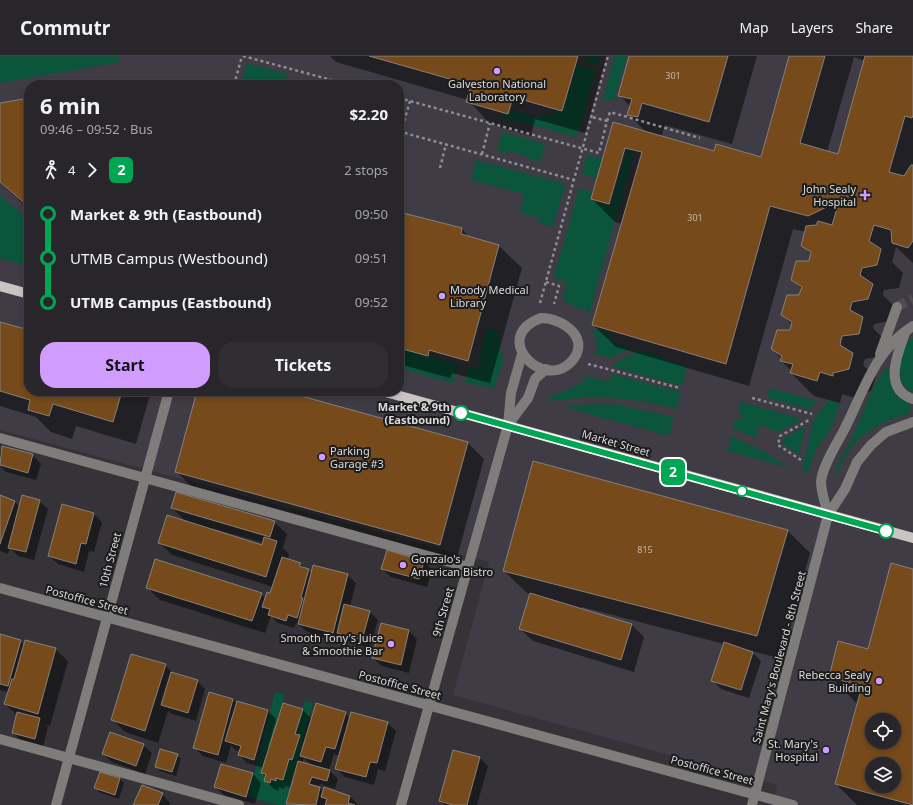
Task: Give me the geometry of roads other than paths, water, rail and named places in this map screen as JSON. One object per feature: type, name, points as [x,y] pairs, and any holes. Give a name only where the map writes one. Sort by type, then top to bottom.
[{"type":"main road","points":[[0,286],[24,293]]},
{"type":"main road","name":"Market Street","points":[[400,396],[828,516],[913,538]]},
{"type":"street","points":[[828,516],[821,482],[831,453],[844,431],[865,383],[876,363],[897,307]]},
{"type":"street","name":"9th Street","points":[[401,805],[508,426],[511,393],[522,354],[520,345],[521,336],[525,328],[532,321],[540,318],[548,318],[567,325],[577,339],[578,347],[576,356],[569,364],[562,367],[546,369],[535,379],[528,398],[508,426]]},
{"type":"street","points":[[876,363],[909,328]]},
{"type":"street","points":[[909,328],[894,365],[894,375],[898,386],[909,398],[913,400]]},
{"type":"street","points":[[522,354],[527,361],[546,369]]},
{"type":"street","name":"10th Street","points":[[56,805],[168,396]]},
{"type":"street","points":[[828,516],[845,489],[857,462],[871,445],[886,432],[913,422]]},
{"type":"street","points":[[0,438],[468,567]]},
{"type":"street","name":"Saint Mary's Boulevard - 8th Street","points":[[752,805],[756,795],[828,516]]},
{"type":"street","name":"Postoffice Street","points":[[0,588],[793,805]]},
{"type":"street","points":[[0,739],[239,805]]},
{"type":"tunnel","points":[[897,307],[913,299]]},
{"type":"place","name":"Galveston National Laboratory","points":[[497,71]]},
{"type":"place","name":"John Sealy Hospital","points":[[865,195]]},
{"type":"place","name":"Moody Medical Library","points":[[442,296]]},
{"type":"place","name":"Market & 9th (Eastbound)","points":[[461,413]]},
{"type":"place","name":"Parking Garage #3","points":[[322,457]]},
{"type":"place","name":"Gonzalo's American Bistro","points":[[403,565]]},
{"type":"place","name":"Smooth Tony's Juice & Smoothie Bar","points":[[391,644]]},
{"type":"place","name":"Rebecca Sealy Building","points":[[879,681]]},
{"type":"place","name":"St. Mary's Hospital","points":[[826,750]]}]
